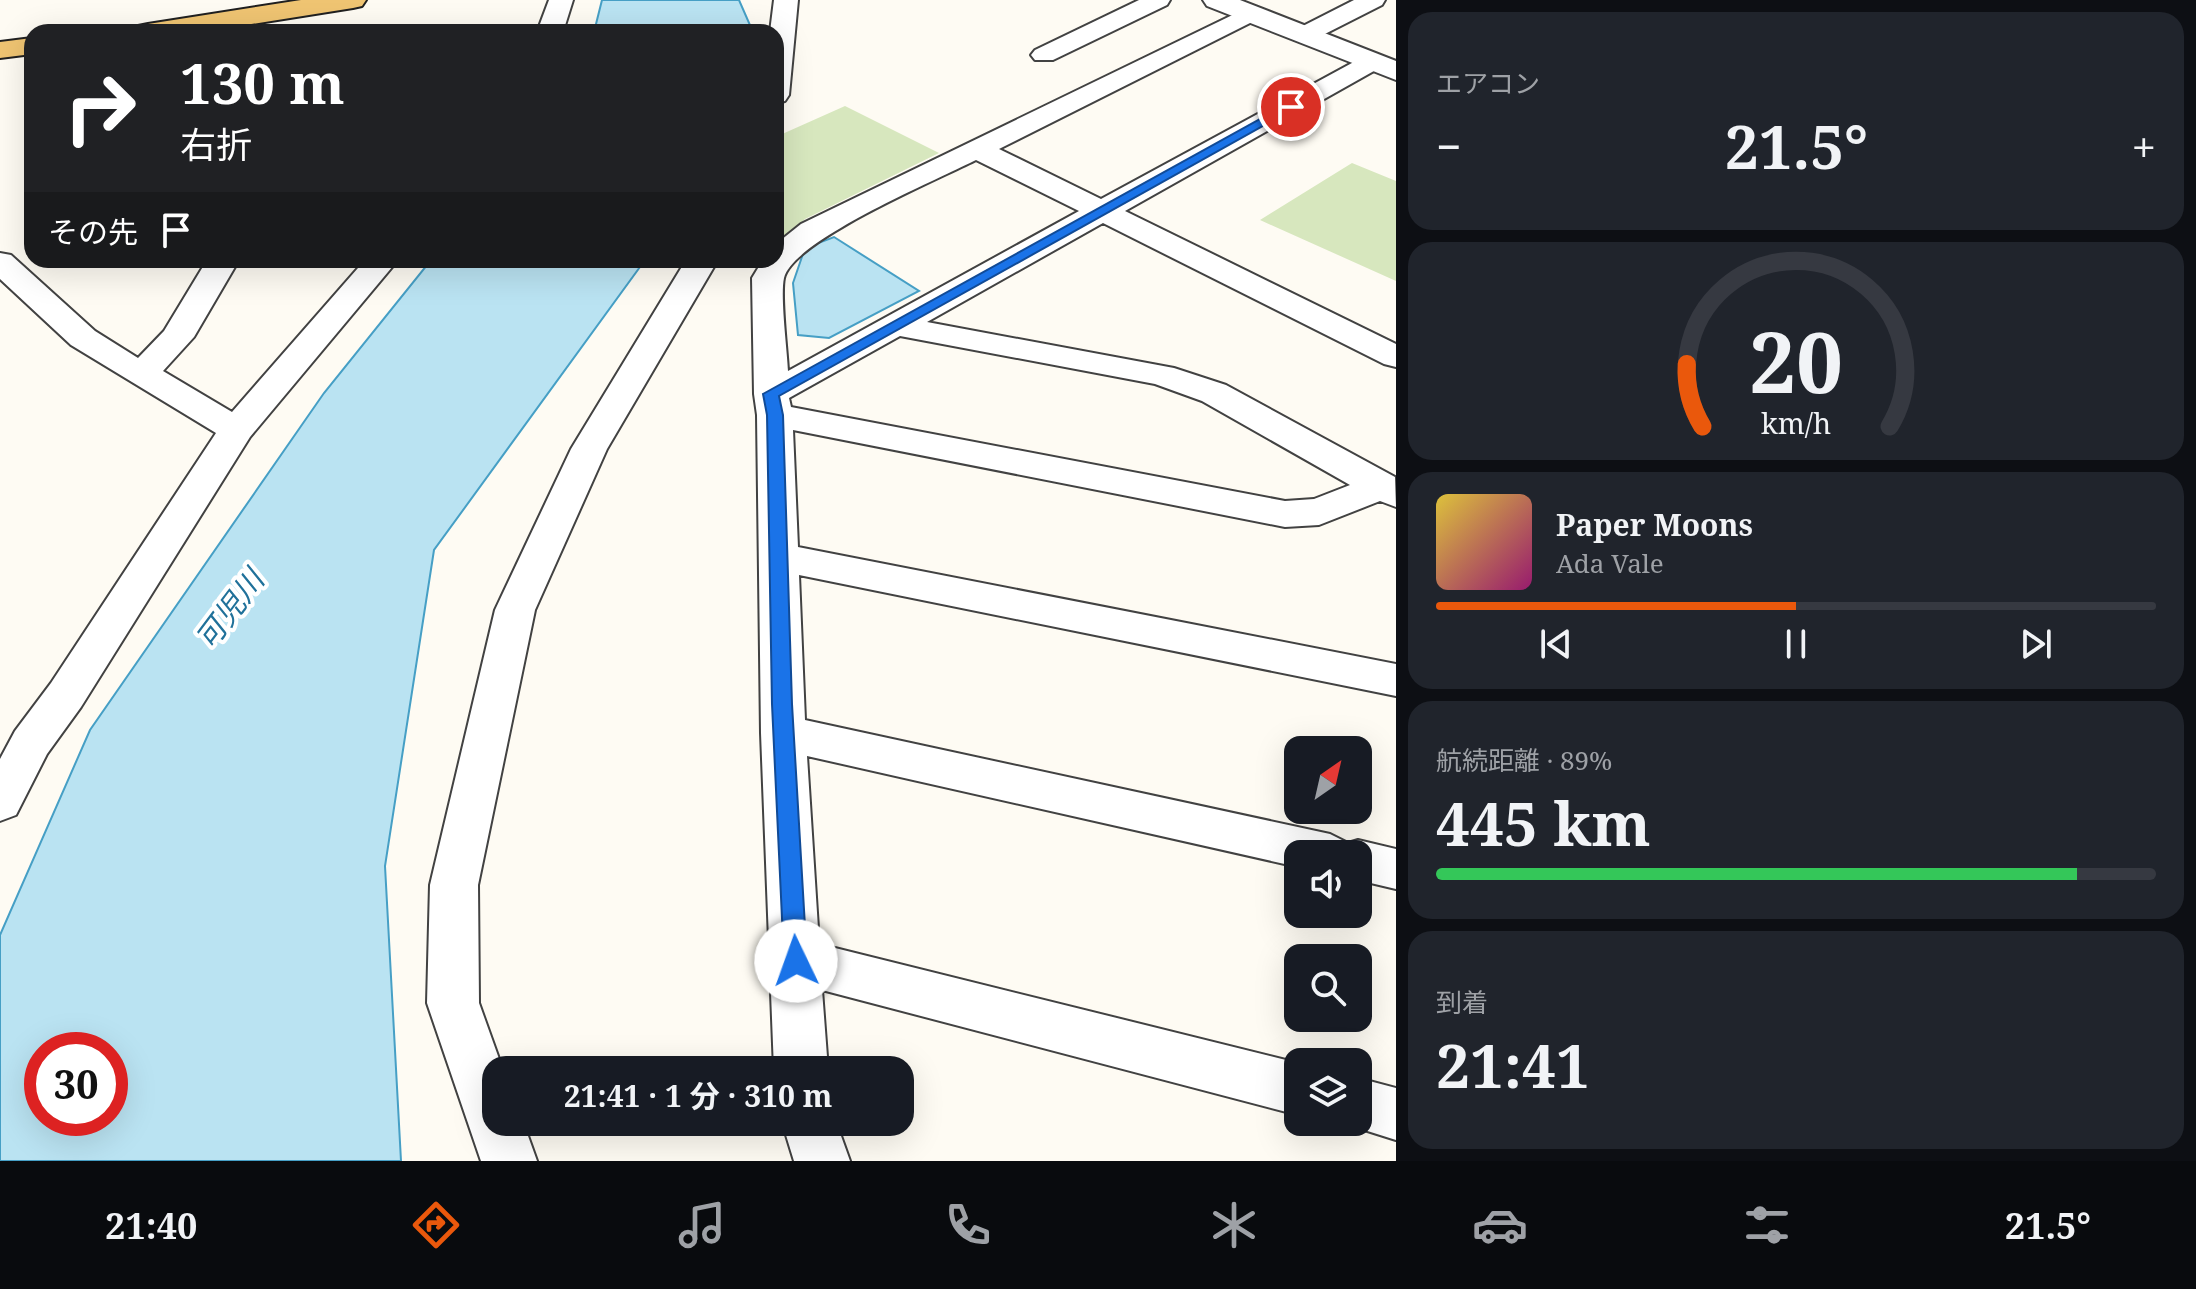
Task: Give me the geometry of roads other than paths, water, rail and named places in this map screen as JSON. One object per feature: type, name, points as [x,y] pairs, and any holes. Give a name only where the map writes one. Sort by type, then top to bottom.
[{"type":"main road","points":[[225,24],[297,5],[353,0]]},
{"type":"main road","points":[[0,50],[24,47]]},
{"type":"street","points":[[553,24],[561,0]]},
{"type":"street","points":[[783,24],[786,0]]},
{"type":"street","points":[[1044,55],[1158,0]]},
{"type":"street","points":[[1216,0],[1384,66]]},
{"type":"street","points":[[1304,35],[1373,0]]},
{"type":"street","points":[[784,254],[812,230],[1249,14]]},
{"type":"street","points":[[773,404],[897,326],[1103,212],[1384,66]]},
{"type":"street","points":[[977,149],[1396,357]]},
{"type":"street","points":[[0,262],[83,338],[236,430]]},
{"type":"street","points":[[142,373],[177,337],[218,268]]},
{"type":"street","points":[[0,802],[31,743],[66,695],[236,430],[375,268]]},
{"type":"street","points":[[509,1161],[453,1003],[454,885],[515,610],[589,449],[697,268]]},
{"type":"street","points":[[775,268],[768,278],[777,557],[800,1056]]},
{"type":"street","points":[[897,326],[1162,375],[1214,393],[1389,490]]},
{"type":"street","points":[[773,404],[1285,514],[1319,512],[1389,490]]},
{"type":"street","points":[[777,557],[1396,680]]},
{"type":"street","points":[[783,733],[1284,844]]},
{"type":"street","points":[[1372,863],[1396,869]]},
{"type":"street","points":[[796,961],[1284,1085]]},
{"type":"street","points":[[1372,1108],[1396,1114]]},
{"type":"street","points":[[814,1136],[822,1161]]},
{"type":"water","points":[[602,0],[739,0],[750,24],[596,24]]},
{"type":"water","points":[[834,237],[919,291],[829,338],[798,335],[793,283],[805,248]]},
{"type":"water","name":"可児川","points":[[425,268],[639,268],[434,550],[385,866],[401,1161],[0,1161],[0,935],[90,730],[324,393]]}]
